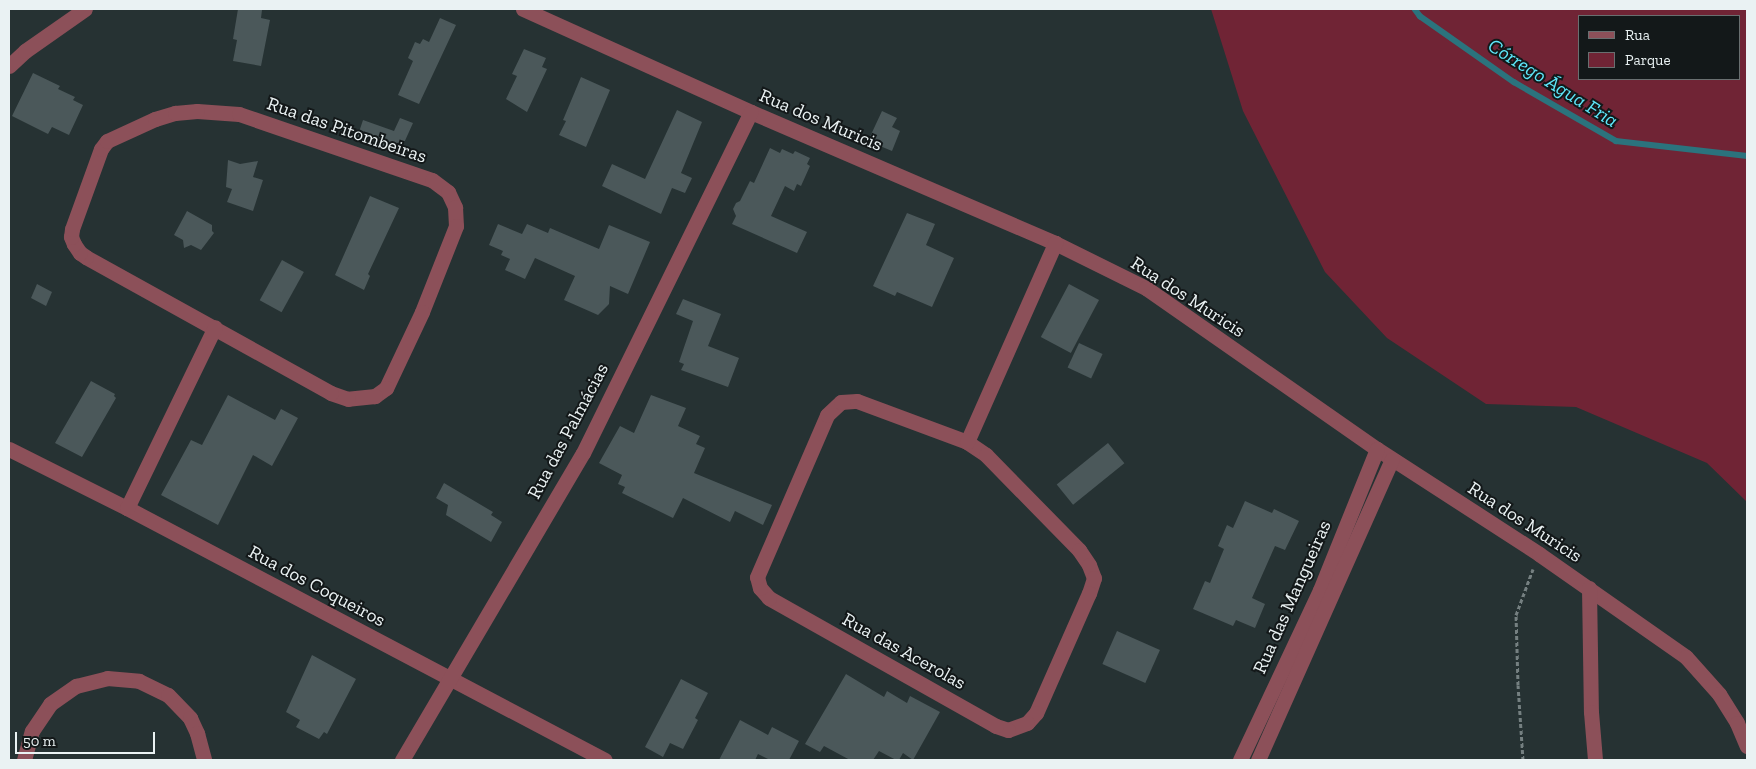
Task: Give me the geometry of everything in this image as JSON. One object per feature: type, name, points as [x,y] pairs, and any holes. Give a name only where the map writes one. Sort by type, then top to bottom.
[{"type":"street","points":[[9,66],[25,51],[85,9]]},
{"type":"street","name":"Rua dos Muricis","points":[[523,9],[751,112],[1054,243],[1146,288],[1377,449],[1539,554],[1686,657],[1719,694],[1737,724],[1747,746]]},
{"type":"street","name":"Rua das Pitombeiras","points":[[197,111],[239,114],[432,180],[448,192],[455,207],[456,226],[422,312],[386,388],[374,396],[348,400],[331,393],[215,327],[86,257],[80,253],[70,237],[101,149],[107,141],[119,134],[175,113],[197,111]]},
{"type":"street","name":"Rua das Palmácias","points":[[402,760],[583,453],[751,112]]},
{"type":"street","points":[[967,442],[1054,243]]},
{"type":"street","points":[[127,508],[215,327]]},
{"type":"street","name":"Rua das Acerolas","points":[[857,401],[967,442],[986,455],[1080,550],[1094,578],[1036,714],[1027,723],[1008,730],[996,726],[769,598],[757,583],[769,550],[832,408],[841,402],[857,401]]},
{"type":"street","name":"Rua dos Coqueiros","points":[[9,449],[127,508],[605,760]]},
{"type":"street","name":"Rua das Mangueiras","points":[[1240,760],[1320,590],[1377,449]]},
{"type":"street","name":"Rua das Mangueiras","points":[[1258,760],[1392,459]]},
{"type":"street","points":[[1588,588],[1591,712],[1595,760]]},
{"type":"street","points":[[24,760],[32,731],[50,704],[76,686],[107,678],[139,681],[168,695],[190,718],[197,733],[204,760]]},
{"type":"path","points":[[1523,760],[1516,615],[1539,554]]},
{"type":"green space","points":[[1211,9],[1747,9],[1747,502],[1707,463],[1576,407],[1486,404],[1387,338],[1325,272],[1243,111]]},
{"type":"building","points":[[238,9],[262,10],[261,18],[270,20],[261,66],[233,61],[237,40],[233,39]]},
{"type":"building","points":[[440,18],[456,25],[419,104],[398,95],[413,61],[408,58],[415,42],[420,44],[423,39],[429,42]]},
{"type":"building","points":[[524,49],[546,58],[542,67],[547,69],[527,112],[506,99],[517,76],[512,74]]},
{"type":"building","points":[[33,73],[60,86],[58,89],[75,97],[73,100],[83,105],[69,135],[52,127],[48,134],[12,116]]},
{"type":"building","points":[[581,77],[610,90],[586,147],[559,135],[566,121],[563,120]]},
{"type":"building","points":[[677,110],[702,122],[681,173],[692,178],[685,193],[672,188],[661,214],[602,186],[612,164],[645,179]]},
{"type":"building","points":[[882,111],[897,118],[892,127],[900,131],[892,151],[868,141]]},
{"type":"building","points":[[400,118],[413,123],[399,154],[357,138],[363,120],[394,131]]},
{"type":"building","points":[[770,148],[780,153],[782,149],[793,154],[795,151],[810,158],[807,164],[810,166],[801,186],[797,184],[794,191],[785,186],[771,216],[807,232],[797,253],[732,224],[736,216],[733,209],[736,203],[740,201],[750,181],[754,183]]},
{"type":"building","points":[[228,160],[240,164],[258,161],[253,177],[263,180],[253,211],[227,202],[232,189],[226,187]]},
{"type":"building","points":[[370,196],[399,208],[368,274],[370,276],[364,290],[335,275]]},
{"type":"building","points":[[187,211],[212,225],[214,233],[201,250],[191,245],[184,248],[183,240],[174,235]]},
{"type":"building","points":[[907,213],[935,224],[926,245],[954,258],[932,307],[897,292],[895,296],[873,286]]},
{"type":"building","points":[[498,224],[522,234],[527,224],[548,233],[550,228],[599,249],[609,225],[650,242],[628,294],[610,286],[609,304],[598,315],[564,300],[575,276],[535,258],[525,279],[505,270],[510,259],[501,255],[503,251],[489,245]]},
{"type":"building","points":[[282,260],[304,272],[282,312],[260,300]]},
{"type":"building","points":[[37,284],[52,292],[46,306],[31,298]]},
{"type":"building","points":[[1069,284],[1099,300],[1071,353],[1041,337]]},
{"type":"building","points":[[683,299],[721,314],[708,346],[739,358],[728,387],[681,370],[684,364],[679,362],[693,321],[676,314]]},
{"type":"building","points":[[1079,343],[1103,354],[1091,378],[1068,367]]},
{"type":"building","points":[[91,381],[115,394],[116,398],[82,457],[55,443]]},
{"type":"building","points":[[228,395],[275,420],[281,409],[298,418],[272,466],[253,455],[218,525],[161,495],[191,440],[202,445]]},
{"type":"building","points":[[651,395],[686,408],[678,426],[700,436],[696,444],[705,448],[694,473],[772,505],[763,525],[735,511],[730,522],[683,498],[673,518],[622,493],[625,487],[618,484],[622,475],[599,463],[620,426],[634,433]]},
{"type":"building","points":[[1108,443],[1124,463],[1073,505],[1057,485]]},
{"type":"building","points":[[444,483],[493,512],[491,515],[502,522],[491,542],[446,515],[448,505],[436,498]]},
{"type":"building","points":[[1245,501],[1272,513],[1274,509],[1299,521],[1285,550],[1275,546],[1252,598],[1265,604],[1255,628],[1236,620],[1233,626],[1193,609],[1205,581],[1210,583],[1224,549],[1218,546],[1227,525],[1233,528]]},
{"type":"building","points":[[1117,631],[1160,650],[1145,683],[1102,664]]},
{"type":"building","points":[[312,655],[356,679],[327,734],[324,732],[319,739],[296,727],[300,720],[286,712]]},
{"type":"building","points":[[846,674],[884,697],[887,691],[907,703],[910,696],[940,712],[913,760],[903,753],[899,760],[896,760],[879,751],[873,760],[850,760],[824,746],[820,752],[805,744]]},
{"type":"building","points":[[681,679],[708,693],[695,718],[698,720],[683,749],[670,743],[663,757],[645,747]]},
{"type":"building","points":[[740,720],[768,735],[772,727],[799,741],[789,760],[770,760],[758,754],[755,760],[719,760]]},
{"type":"waterway","name":"Córrego Água Fria","points":[[1415,9],[1420,16],[1514,82],[1616,141],[1747,156]]}]
